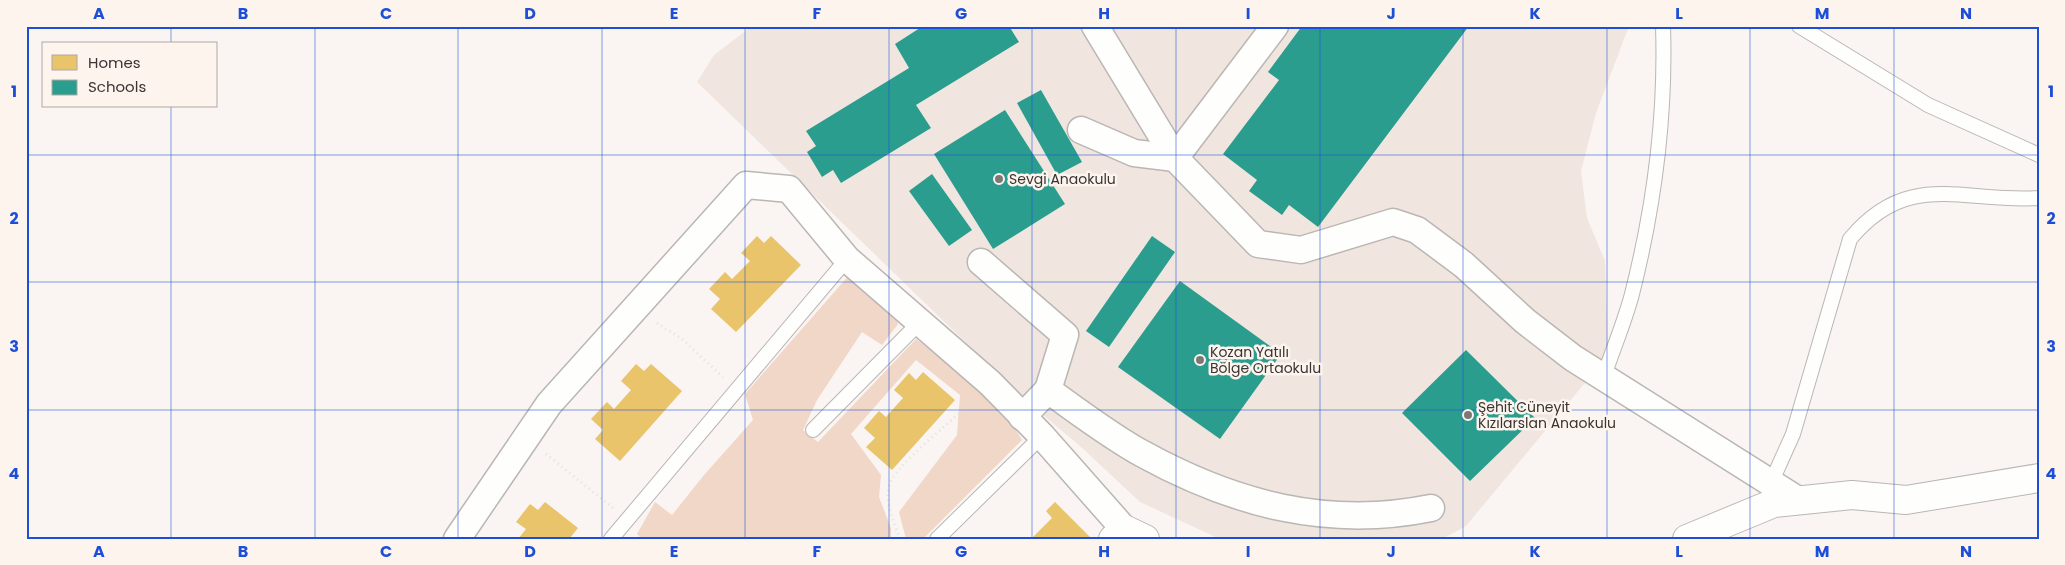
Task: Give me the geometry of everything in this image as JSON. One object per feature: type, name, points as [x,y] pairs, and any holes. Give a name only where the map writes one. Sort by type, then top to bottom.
[{"type":"street","points":[[1095,26],[1175,158],[1258,244],[1301,250],[1392,222],[1417,230],[1464,265],[1525,321],[1573,358],[1798,500]]},
{"type":"street","points":[[1175,158],[1275,26]]},
{"type":"street","points":[[1081,130],[1134,153],[1175,158]]},
{"type":"street","points":[[457,539],[549,404],[746,186],[788,189],[846,259],[998,392],[1042,436],[1127,536]]},
{"type":"street","points":[[981,262],[1065,335],[1048,390],[1022,417]]},
{"type":"street","points":[[1048,390],[1142,453],[1214,488],[1271,507],[1327,514],[1402,514],[1431,508]]},
{"type":"street","points":[[1687,539],[1774,503],[1852,495],[1906,500],[2039,478]]},
{"type":"lane","points":[[1604,376],[1632,295],[1650,206],[1659,145],[1665,77],[1663,26]]},
{"type":"lane","points":[[1799,26],[1928,105],[2039,155]]},
{"type":"lane","points":[[1771,483],[1793,434],[1850,239],[1862,226],[1890,204],[1922,194],[1939,192],[1988,198],[2039,198]]},
{"type":"lane","points":[[612,539],[846,259]]},
{"type":"lane","points":[[813,430],[920,322]]},
{"type":"lane","points":[[937,539],[1042,436]]},
{"type":"path","points":[[635,309],[682,339],[737,390]]},
{"type":"path","points":[[900,539],[890,508],[889,485],[905,463],[964,408],[998,392]]},
{"type":"path","points":[[525,439],[627,520]]},
{"type":"shaded area","points":[[752,26],[1629,26],[1596,113],[1581,171],[1587,218],[1605,261],[1608,355],[1466,526],[1442,539],[1220,539],[1140,502],[1080,446],[1023,398],[697,82],[714,55]]},
{"type":"shaded area","points":[[851,273],[894,314],[898,324],[882,345],[862,332],[817,400],[803,430],[818,442],[916,339],[999,403],[1022,440],[923,539],[906,539],[899,512],[957,435],[960,395],[916,360],[851,434],[881,475],[879,497],[891,528],[891,539],[642,539],[637,534],[655,502],[672,515],[704,475],[753,420],[745,394]]},
{"type":"building: Homes","points":[[757,236],[764,243],[771,236],[801,265],[736,332],[711,309],[720,299],[709,289],[725,272],[732,279],[750,261],[741,253]]},
{"type":"building: Homes","points":[[636,364],[644,371],[651,364],[682,391],[620,461],[595,439],[603,430],[591,419],[607,402],[614,409],[631,390],[621,381]]},
{"type":"building: Homes","points":[[923,372],[955,400],[892,470],[866,447],[875,438],[864,428],[879,411],[886,417],[903,398],[894,390],[909,373],[916,380]]},
{"type":"building: Homes","points":[[545,502],[578,528],[569,539],[518,539],[526,529],[516,522],[530,504],[538,510]]},
{"type":"building: Homes","points":[[1055,502],[1092,539],[1031,539],[1052,518],[1046,511]]},
{"type":"building: Schools","points":[[923,26],[1009,26],[1019,42],[916,105],[931,128],[841,183],[833,170],[822,177],[807,152],[816,146],[806,131],[909,68],[895,44]]},
{"type":"building: Schools","points":[[1302,26],[1469,26],[1318,227],[1289,205],[1282,215],[1249,191],[1257,180],[1223,154],[1279,80],[1268,72]]},
{"type":"building: Schools","points":[[1041,90],[1082,162],[1057,175],[1017,103]]},
{"type":"building: Schools","name":"Sevgi Anaokulu","points":[[1005,110],[1065,204],[993,249],[934,154]]},
{"type":"building: Schools","points":[[932,174],[972,230],[949,246],[909,191]]},
{"type":"building: Schools","points":[[1152,236],[1175,252],[1109,347],[1086,331]]},
{"type":"building: Schools","name":"Kozan Yatılı Bölge Ortaokulu","points":[[1180,281],[1281,354],[1220,439],[1118,367]]},
{"type":"building: Schools","name":"Şehit Cüneyit Kızılarslan Anaokulu","points":[[1466,350],[1535,418],[1470,481],[1402,413]]},
{"type":"place","name":"Sevgi Anaokulu","points":[[999,179]]},
{"type":"place","name":"Kozan Yatılı Bölge Ortaokulu","points":[[1200,360]]},
{"type":"place","name":"Şehit Cüneyit Kızılarslan Anaokulu","points":[[1468,415]]}]
